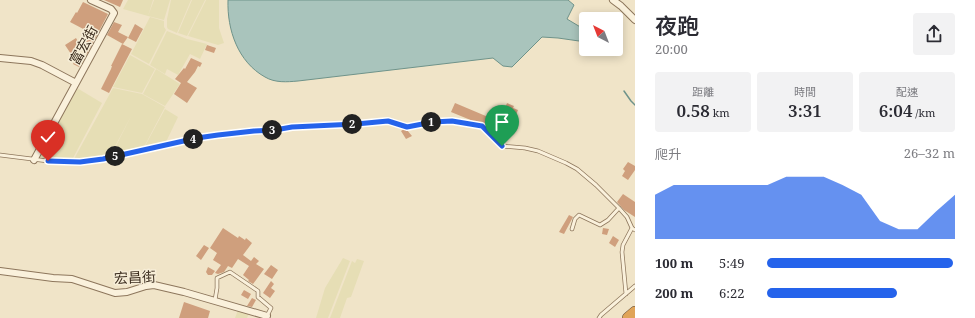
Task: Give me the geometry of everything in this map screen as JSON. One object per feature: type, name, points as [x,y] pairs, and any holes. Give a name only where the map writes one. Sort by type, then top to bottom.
[{"type":"highway","points":[[628,318],[635,312]]},
{"type":"street","name":"富宏街","points":[[0,58],[31,61],[42,65],[76,83],[114,13],[111,9],[91,0]]},
{"type":"street","points":[[613,0],[635,20]]},
{"type":"street","points":[[34,160],[76,83]]},
{"type":"street","name":"宏昌街","points":[[0,271],[72,279],[115,292],[127,292],[146,286],[154,286],[215,300],[266,317]]},
{"type":"lane","points":[[0,155],[34,160],[80,162],[197,138],[292,127],[388,121],[407,127],[433,122],[452,121],[482,126],[502,146],[538,151],[577,169],[596,185],[627,217],[633,229],[623,245],[622,252],[626,294]]},
{"type":"lane","points":[[572,229],[575,218],[579,215],[600,225],[608,220],[619,208]]},
{"type":"lane","points":[[215,300],[217,278],[230,272],[258,291],[258,297],[271,308],[266,317]]},
{"type":"lane","points":[[600,318],[601,315],[635,286]]},
{"type":"shaded area","points":[[128,0],[153,0],[148,16],[123,9]]},
{"type":"shaded area","points":[[154,0],[170,0],[164,20],[148,16]]},
{"type":"shaded area","points":[[171,0],[191,0],[177,33],[168,29],[167,27]]},
{"type":"shaded area","points":[[192,0],[205,0],[187,36],[178,33]]},
{"type":"shaded area","points":[[206,0],[219,0],[219,28],[224,43],[218,45],[188,36]]},
{"type":"shaded area","points":[[150,17],[164,21],[164,27],[166,30],[149,64],[131,54]]},
{"type":"shaded area","points":[[167,31],[187,39],[207,44],[200,59],[190,54],[178,75],[167,69],[165,74],[150,65]]},
{"type":"shaded area","points":[[130,55],[155,69],[142,93],[113,87]]},
{"type":"shaded area","points":[[156,69],[180,84],[165,106],[143,94]]},
{"type":"shaded area","points":[[77,88],[102,103],[72,160],[39,158]]},
{"type":"shaded area","points":[[113,88],[142,94],[165,107],[144,147],[111,156],[131,116],[110,156],[89,159],[74,159]]},
{"type":"shaded area","points":[[165,109],[178,117],[166,142],[145,146]]},
{"type":"shaded area","points":[[343,258],[350,261],[328,318],[316,318],[325,288]]},
{"type":"shaded area","points":[[357,259],[364,261],[351,297],[347,298],[340,318],[330,318],[352,261],[355,263]]},
{"type":"shaded area","points":[[238,310],[249,313],[247,318],[235,318]]},
{"type":"water","points":[[228,0],[568,0],[574,5],[567,19],[579,26],[579,41],[542,37],[512,67],[503,66],[493,58],[285,82],[265,77],[248,63],[241,54],[232,34],[228,11]]},
{"type":"building","points":[[104,0],[123,0],[120,7]]},
{"type":"building","points":[[83,2],[108,14],[87,54],[84,53],[90,41],[71,54],[65,45],[76,38],[81,47],[89,32],[70,22]]},
{"type":"building","points":[[114,22],[122,25],[118,32],[128,37],[123,44],[107,35]]},
{"type":"building","points":[[135,24],[143,29],[136,42],[128,38]]},
{"type":"building","points":[[122,44],[132,49],[109,93],[101,89]]},
{"type":"building","points":[[207,45],[216,48],[214,53],[205,50]]},
{"type":"building","points":[[191,58],[202,63],[200,67],[198,66],[187,82],[197,88],[187,103],[174,94],[181,83],[175,79],[184,68],[185,69]]},
{"type":"building","points":[[76,59],[82,62],[79,67],[73,64]]},
{"type":"building","points":[[455,103],[500,122],[496,131],[488,128],[483,123],[473,121],[451,112]]},
{"type":"building","points":[[507,103],[514,106],[513,108],[518,110],[511,126],[500,121]]},
{"type":"building","points":[[404,129],[407,130],[412,136],[406,139],[401,131]]},
{"type":"building","points":[[628,162],[635,166],[635,170],[628,180],[622,176],[625,171],[623,169]]},
{"type":"building","points":[[623,194],[635,202],[635,217],[624,210],[617,202]]},
{"type":"building","points":[[569,215],[573,217],[564,234],[559,232]]},
{"type":"building","points":[[223,228],[238,238],[239,236],[245,240],[246,238],[252,243],[243,255],[251,261],[254,257],[259,261],[256,264],[264,269],[253,284],[243,275],[249,266],[238,259],[232,268],[228,266],[224,272],[218,274],[215,273],[221,265],[213,260],[217,253],[210,248]]},
{"type":"building","points":[[603,228],[609,229],[607,235],[602,234]]},
{"type":"building","points":[[613,236],[619,240],[615,247],[609,243]]},
{"type":"building","points":[[204,245],[209,248],[201,260],[196,256]]},
{"type":"building","points":[[271,265],[278,270],[272,279],[264,274]]},
{"type":"building","points":[[208,267],[215,271],[212,275],[208,275],[206,272]]},
{"type":"building","points":[[271,281],[274,284],[271,288],[275,291],[270,298],[263,293]]},
{"type":"building","points":[[244,290],[251,294],[248,299],[241,295]]},
{"type":"building","points":[[252,298],[256,300],[252,307],[247,306]]},
{"type":"building","points":[[184,302],[210,311],[208,318],[179,318]]},
{"type":"waterway","points":[[624,91],[635,105]]},
{"type":"route","points":[[48,161],[80,162],[103,159],[197,138],[218,135],[292,127],[388,121],[407,127],[433,122],[452,121],[482,126],[502,146]]}]
